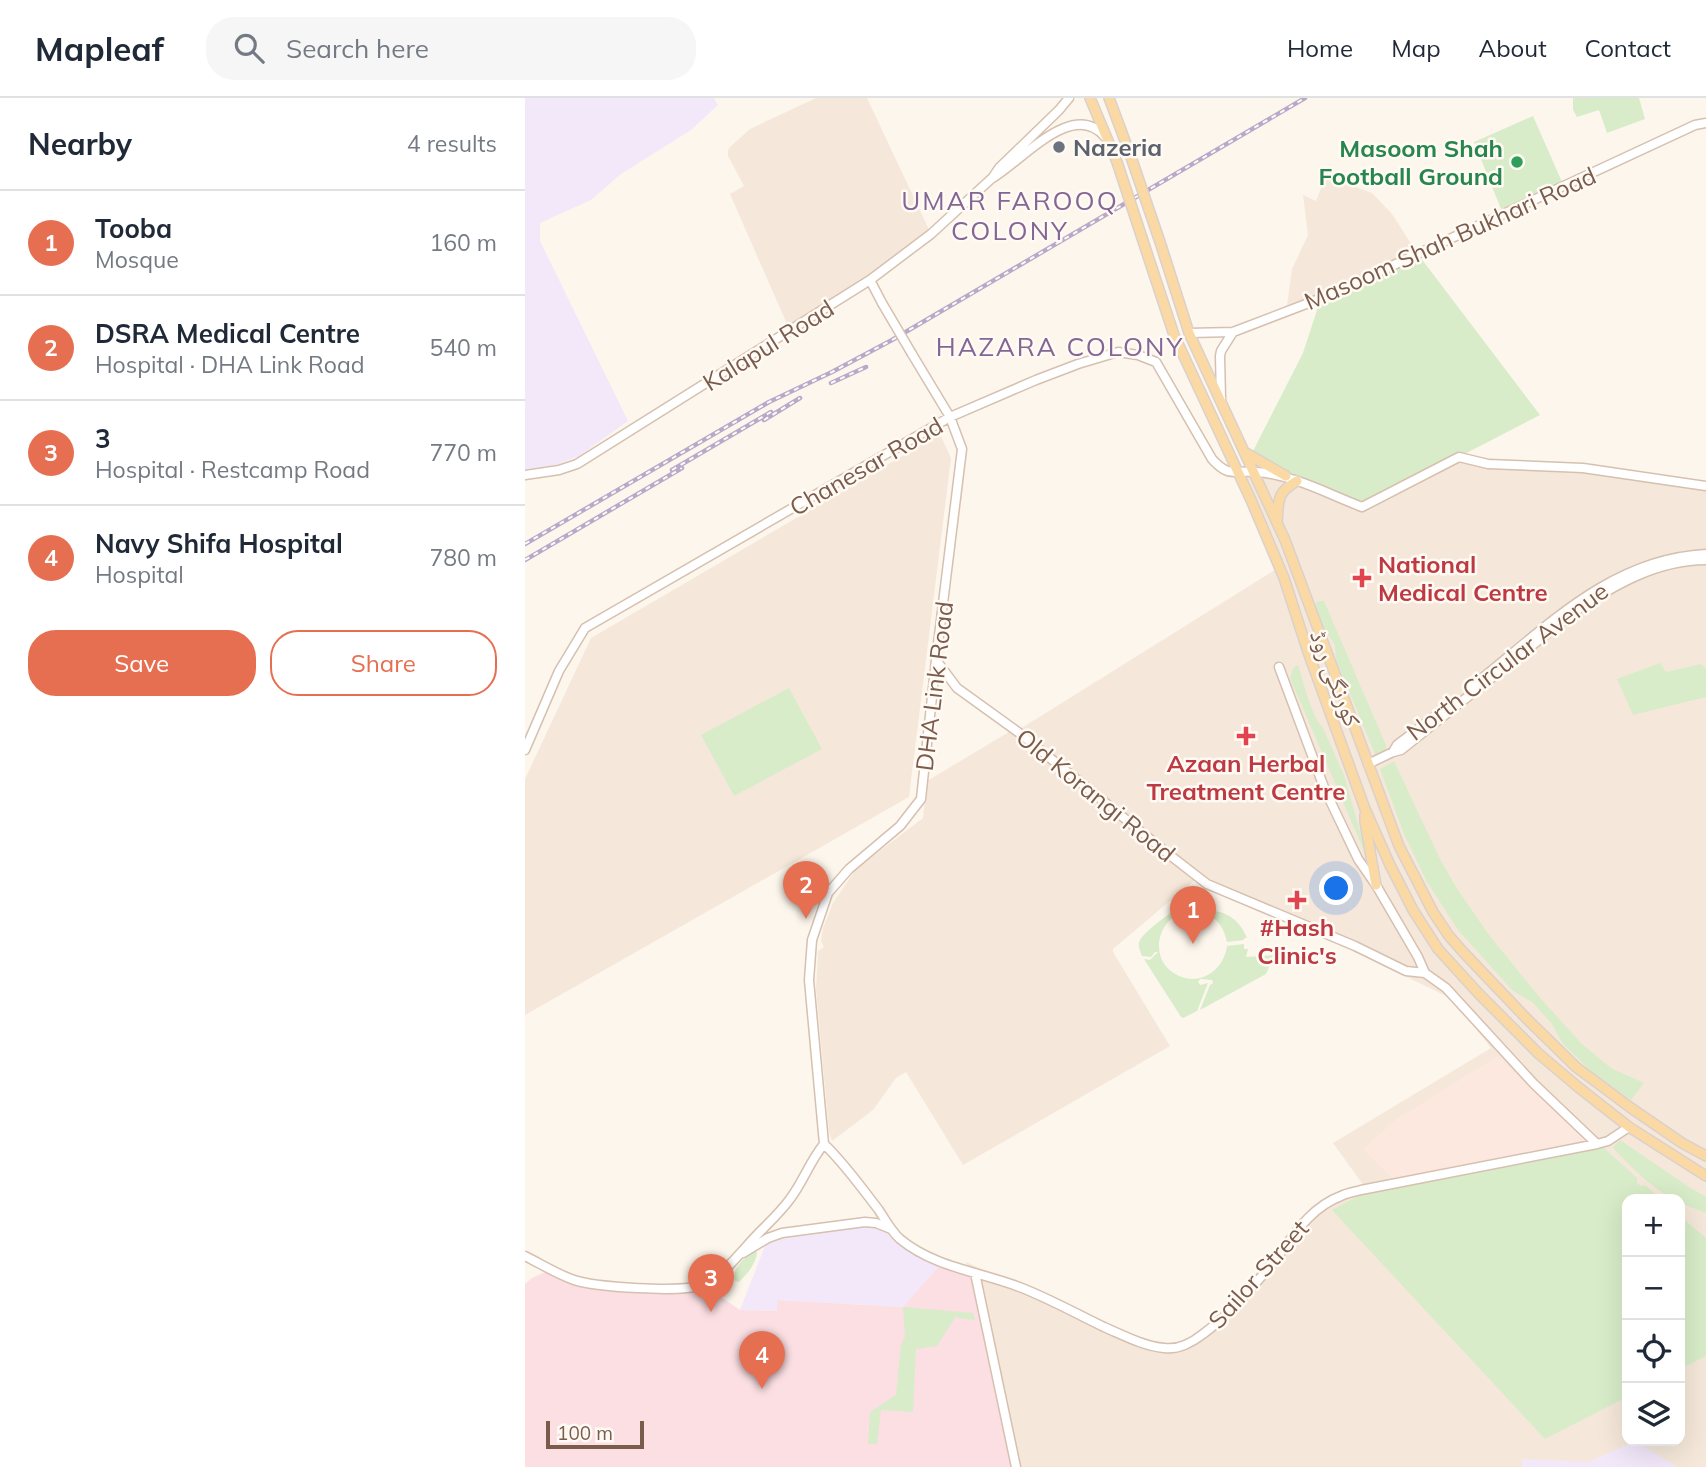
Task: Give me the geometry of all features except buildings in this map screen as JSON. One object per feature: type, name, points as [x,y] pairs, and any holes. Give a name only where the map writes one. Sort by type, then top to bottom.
[{"type":"main road","name":"کورنگی روڈ","points":[[1090,98],[1117,162],[1174,335],[1284,578],[1365,809],[1413,910],[1439,949],[1539,1054],[1629,1127],[1706,1176]]},
{"type":"main road","name":"کورنگی روڈ","points":[[1109,98],[1189,333],[1285,540],[1399,846],[1423,894],[1449,936],[1576,1067],[1639,1114],[1706,1156]]},
{"type":"main road","points":[[1244,452],[1292,479],[1281,494],[1277,524]]},
{"type":"main road","points":[[1365,809],[1376,885]]},
{"type":"street","points":[[991,179],[1069,98]]},
{"type":"street","points":[[991,179],[1063,126],[1082,123],[1091,125],[1102,134],[1110,146]]},
{"type":"street","name":"Masoom Shah Bukhari Road","points":[[1189,333],[1233,332],[1327,296],[1695,125],[1706,123]]},
{"type":"street","name":"Kalapul Road","points":[[525,475],[559,470],[577,464],[870,280],[931,234],[991,179]]},
{"type":"street","name":"DHA Link Road","points":[[824,1144],[809,980],[813,940],[828,893],[849,869],[900,826],[921,799],[962,449],[950,417],[870,280]]},
{"type":"street","points":[[1221,402],[1220,356],[1233,332]]},
{"type":"street","name":"Chanesar Road","points":[[525,750],[559,671],[585,628],[950,417],[1036,380],[1118,352],[1138,355],[1156,362],[1212,458],[1223,470],[1238,472]]},
{"type":"street","points":[[1238,472],[1292,479],[1362,507],[1459,457],[1488,464],[1583,468],[1706,486]]},
{"type":"street","name":"North Circular Avenue","points":[[1393,752],[1397,745],[1571,606],[1601,587],[1659,561],[1706,554]]},
{"type":"street","name":"North Circular Avenue","points":[[1368,764],[1401,750],[1604,591],[1654,569],[1688,560],[1706,561]]},
{"type":"street","name":"Old Korangi Road","points":[[936,660],[957,688],[1018,732],[1207,884],[1355,946],[1406,971],[1425,973]]},
{"type":"street","points":[[1279,667],[1325,790],[1358,859],[1376,885],[1425,973],[1446,988],[1534,1084],[1597,1144]]},
{"type":"street","points":[[1406,971],[1418,957]]},
{"type":"street","name":"Sailor Street","points":[[824,1144],[865,1191],[891,1229],[918,1252],[962,1270],[1024,1289],[1128,1338],[1157,1347],[1171,1348],[1187,1344],[1203,1335],[1247,1292],[1302,1224],[1342,1195],[1597,1144],[1608,1141],[1629,1127]]},
{"type":"street","points":[[525,1256],[573,1280],[597,1285],[675,1289],[705,1284],[723,1272],[772,1221],[793,1196],[824,1144]]},
{"type":"street","points":[[739,1255],[782,1233],[865,1222],[891,1229]]},
{"type":"street","points":[[975,1273],[1016,1467]]},
{"type":"shaded area","points":[[525,98],[714,98],[718,105],[691,130],[621,174],[591,200],[540,223],[540,241],[628,421],[579,456],[556,465],[525,469]]},
{"type":"shaded area","points":[[816,98],[867,98],[931,234],[790,331],[730,194],[744,186],[728,151],[750,129]]},
{"type":"shaded area","points":[[1326,176],[1372,193],[1392,214],[1417,253],[1286,312],[1292,269],[1308,235],[1303,195],[1316,201]]},
{"type":"shaded area","points":[[940,434],[951,458],[909,797],[525,1015],[525,779],[591,638]]},
{"type":"shaded area","points":[[1458,454],[1706,487],[1706,1467],[1012,1467],[966,1262],[1139,1339],[1163,1345],[1182,1343],[1200,1333],[1245,1287],[1290,1232],[1322,1204],[1364,1186],[1333,1143],[1491,1048],[1462,1011],[1446,996],[1196,879],[1113,949],[1170,1046],[963,1165],[906,1072],[896,1078],[873,1110],[832,1141],[816,989],[818,951],[824,947],[821,941],[823,928],[833,903],[856,869],[923,818],[927,781],[1014,729],[1017,731],[1281,566],[1244,472],[1257,456]]},
{"type":"shaded area","points":[[1498,1056],[1588,1143],[1395,1181],[1363,1149],[1397,1119]]},
{"type":"shaded area","points":[[863,1225],[891,1229],[898,1237],[948,1264],[903,1307],[778,1300],[777,1311],[740,1310],[768,1238]]},
{"type":"shaded area","points":[[943,1262],[975,1273],[1016,1467],[525,1467],[525,1284],[532,1278],[556,1271],[597,1285],[676,1294],[709,1289],[740,1310],[777,1311],[777,1300],[903,1307]]},
{"type":"shaded area","points":[[1625,1446],[1644,1446],[1677,1467],[1522,1467],[1523,1459],[1588,1462]]},
{"type":"green space","points":[[1573,98],[1639,98],[1645,119],[1607,133],[1599,110],[1577,117],[1573,110]]},
{"type":"green space","name":"Masoom Shah Football Ground","points":[[1533,116],[1562,182],[1501,209],[1474,142]]},
{"type":"green space","points":[[1417,253],[1540,415],[1362,507],[1251,455],[1303,353],[1321,298]]},
{"type":"green space","points":[[1319,601],[1324,601],[1386,745],[1386,750],[1379,754],[1375,754],[1336,660],[1335,645],[1325,631],[1315,606]]},
{"type":"green space","points":[[1660,663],[1666,672],[1701,664],[1706,669],[1706,697],[1633,715],[1617,679]]},
{"type":"green space","points":[[1298,665],[1311,707],[1344,775],[1366,852],[1290,678],[1294,667]]},
{"type":"green space","points":[[789,688],[822,749],[734,796],[701,735]]},
{"type":"green space","points":[[1394,761],[1439,857],[1489,935],[1581,1043],[1611,1068],[1644,1083],[1631,1100],[1590,1070],[1563,1044],[1552,1024],[1532,1002],[1513,991],[1458,930],[1427,882],[1404,834],[1380,769]]},
{"type":"green space","points":[[1196,899],[1207,910],[1221,912],[1232,918],[1241,926],[1247,938],[1227,942],[1220,924],[1209,915],[1190,911],[1178,914],[1168,922],[1159,944],[1167,967],[1179,976],[1196,979],[1211,973],[1221,962],[1227,946],[1244,944],[1244,949],[1248,949],[1246,957],[1274,955],[1266,974],[1200,1010],[1213,983],[1212,980],[1200,979],[1200,985],[1208,983],[1197,1011],[1183,1018],[1144,959],[1150,960],[1158,952],[1151,957],[1142,956],[1139,944],[1157,923]]},
{"type":"green space","points":[[1620,1140],[1706,1197],[1706,1213],[1685,1205],[1685,1194],[1663,1193],[1626,1162],[1614,1146]]},
{"type":"green space","points":[[1603,1147],[1637,1178],[1637,1183],[1645,1185],[1655,1194],[1622,1194],[1622,1400],[1545,1439],[1332,1210],[1364,1193]]},
{"type":"green space","points":[[1685,1220],[1706,1238],[1706,1356],[1685,1366]]},
{"type":"green space","points":[[757,1252],[751,1268],[739,1282],[735,1281],[738,1266]]},
{"type":"green space","points":[[903,1307],[973,1313],[975,1320],[956,1316],[937,1346],[916,1349],[913,1412],[881,1410],[877,1444],[868,1444],[870,1412],[896,1395],[901,1345],[905,1337]]},
{"type":"railway","points":[[525,544],[769,402],[892,340],[1305,98]]},
{"type":"railway","points":[[831,383],[866,367]]},
{"type":"railway","points":[[764,420],[800,398]]},
{"type":"railway","points":[[672,470],[771,412]]},
{"type":"railway","points":[[525,560],[682,468]]},
{"type":"place","name":"Nazeria","points":[[1059,147]]},
{"type":"place","name":"Masoom Shah Football Ground","points":[[1517,162]]},
{"type":"place","name":"National Medical Centre","points":[[1362,578]]},
{"type":"place","name":"Azaan Herbal Treatment Centre","points":[[1246,736]]},
{"type":"place","name":"#Hash Clinic's","points":[[1297,900]]},
{"type":"place","name":"DSRA Medical Centre","points":[[806,919]]},
{"type":"place","name":"Tooba","points":[[1193,944]]},
{"type":"place","name":"3","points":[[711,1312]]},
{"type":"place","name":"Navy Shifa Hospital","points":[[762,1389]]},
{"type":"district","name":"UMAR FAROOQ COLONY","points":[[1010,215]]},
{"type":"district","name":"HAZARA COLONY","points":[[1060,346]]}]
